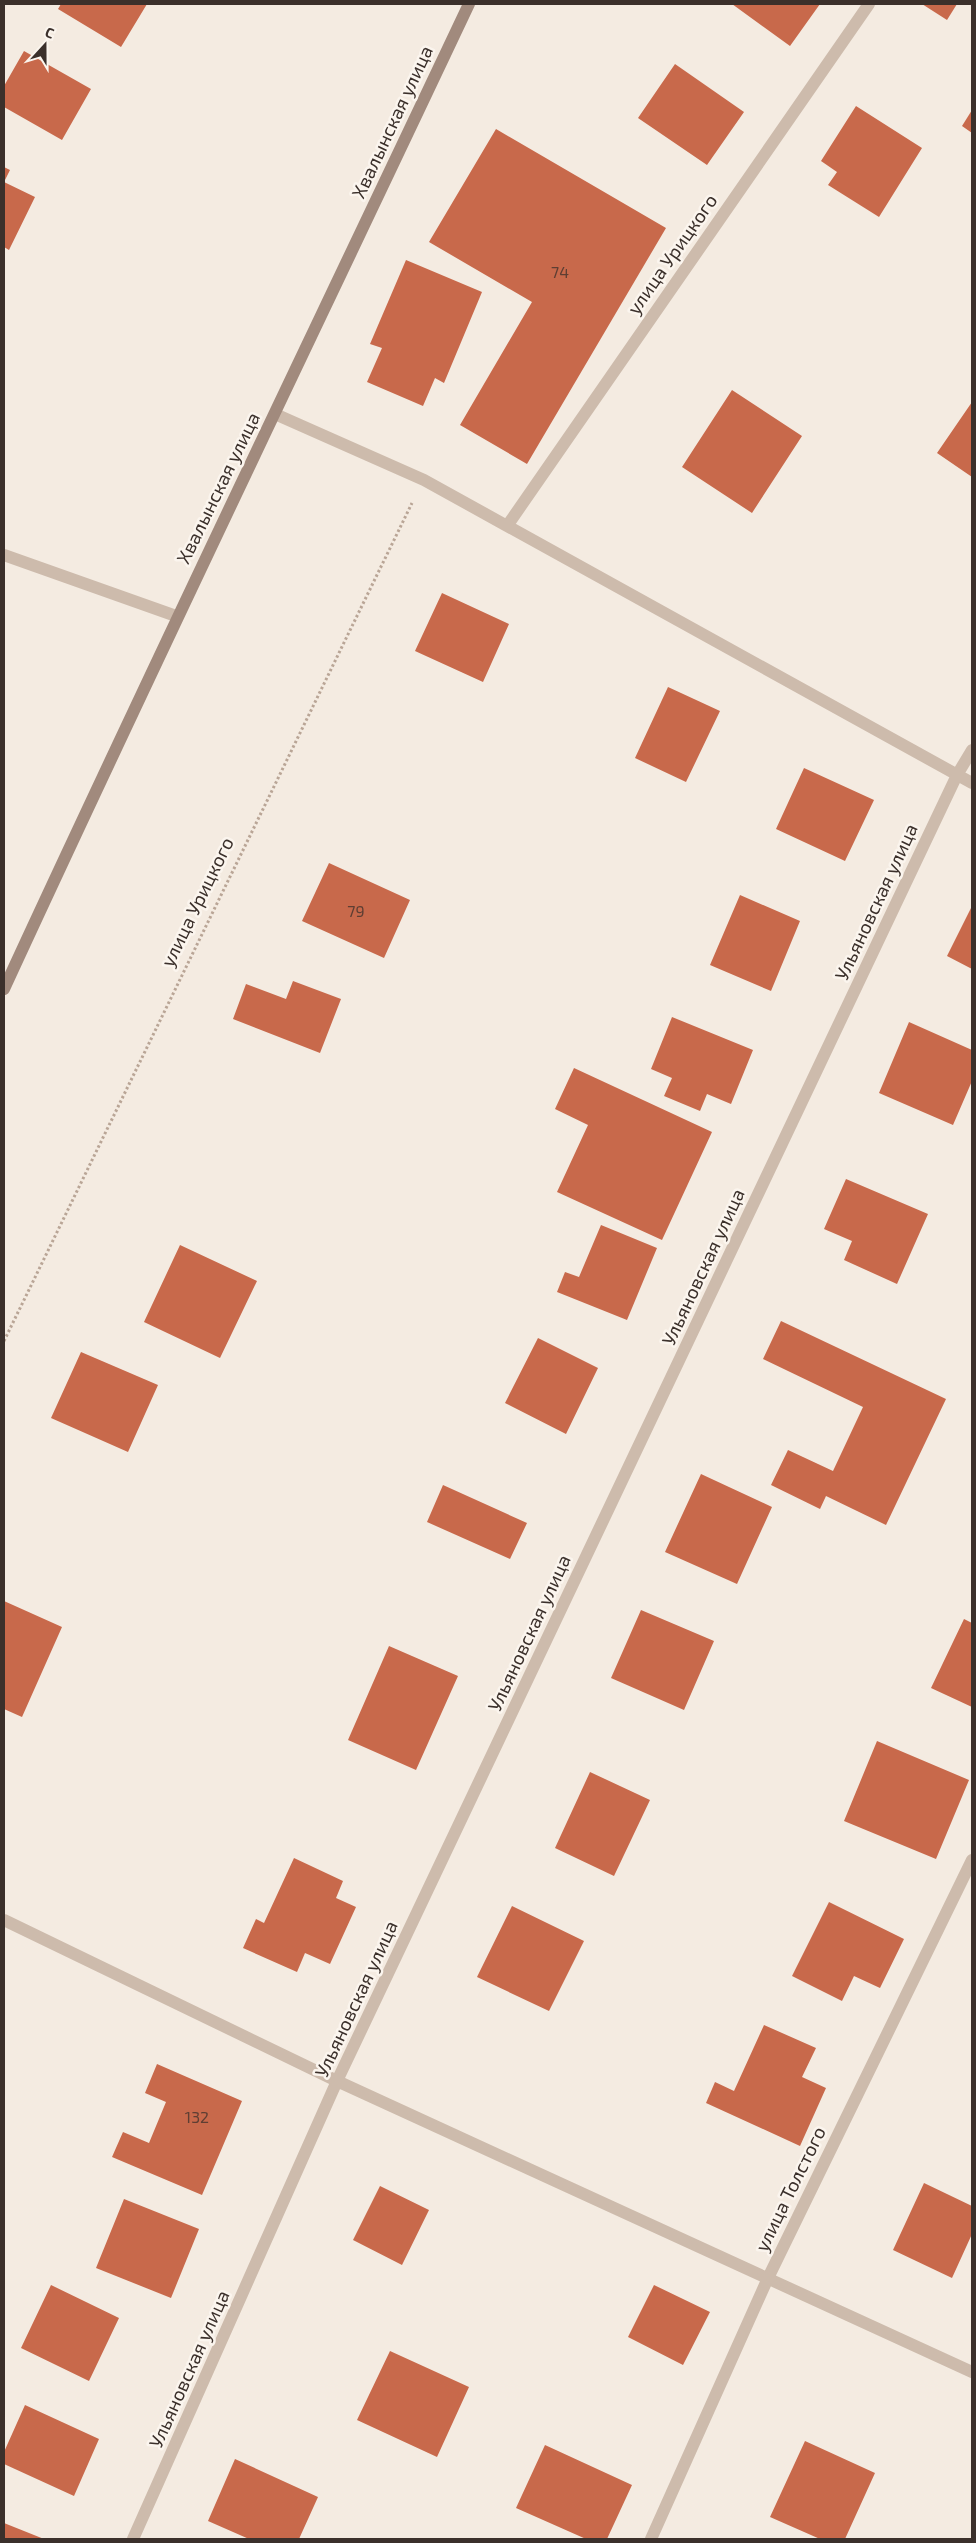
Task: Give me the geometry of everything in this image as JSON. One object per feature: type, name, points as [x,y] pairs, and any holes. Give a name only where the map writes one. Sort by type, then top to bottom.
[{"type":"street","name":"Хвалынская улица","points":[[4,989],[176,616],[276,414],[469,4]]},
{"type":"street","name":"улица Урицкого","points":[[507,526],[869,4]]},
{"type":"street","points":[[276,414],[424,480],[972,784]]},
{"type":"street","points":[[4,555],[176,616]]},
{"type":"street","name":"Ульяновская улица","points":[[133,2539],[337,2081],[957,775],[972,750]]},
{"type":"street","name":"улица Толстого","points":[[651,2539],[768,2278],[972,1860]]},
{"type":"street","points":[[4,1920],[337,2081],[972,2372]]},
{"type":"path","name":"улица Урицкого","points":[[4,1341],[424,480]]},
{"type":"building","points":[[61,4],[147,4],[121,47],[58,9]]},
{"type":"building","points":[[732,4],[820,4],[790,46]]},
{"type":"building","points":[[922,4],[957,4],[947,20]]},
{"type":"building","points":[[24,51],[91,89],[62,140],[4,107],[4,86]]},
{"type":"building","points":[[675,64],[744,112],[707,165],[638,118]]},
{"type":"building","points":[[856,106],[922,148],[879,217],[828,185],[837,172],[821,161]]},
{"type":"building","points":[[972,110],[972,133],[962,126]]},
{"type":"building","points":[[496,129],[666,228],[527,464],[460,425],[532,302],[429,242]]},
{"type":"building","points":[[4,167],[10,170],[4,182]]},
{"type":"building","points":[[4,182],[35,197],[9,250],[4,247]]},
{"type":"building","points":[[406,260],[482,292],[444,383],[435,378],[423,406],[367,382],[382,348],[370,344]]},
{"type":"building","points":[[732,390],[802,436],[752,513],[682,467]]},
{"type":"building","points":[[972,402],[972,477],[937,453]]},
{"type":"building","points":[[442,593],[509,624],[483,682],[415,651]]},
{"type":"building","points":[[668,687],[720,711],[686,782],[635,758]]},
{"type":"building","points":[[804,768],[874,800],[845,861],[776,829]]},
{"type":"building","points":[[329,863],[410,900],[384,958],[302,921]]},
{"type":"building","points":[[740,895],[800,921],[771,991],[710,965]]},
{"type":"building","points":[[972,906],[972,969],[947,956]]},
{"type":"building","points":[[293,981],[341,999],[320,1053],[233,1019],[246,984],[286,999]]},
{"type":"building","points":[[672,1017],[753,1050],[731,1104],[707,1094],[700,1111],[664,1096],[672,1078],[651,1069]]},
{"type":"building","points":[[909,1022],[972,1050],[972,1081],[953,1125],[879,1093]]},
{"type":"building","points":[[574,1068],[712,1132],[662,1240],[557,1192],[588,1125],[555,1109]]},
{"type":"building","points":[[846,1179],[928,1214],[897,1284],[844,1260],[852,1241],[824,1229]]},
{"type":"building","points":[[601,1225],[657,1248],[627,1320],[557,1292],[565,1272],[579,1277]]},
{"type":"building","points":[[180,1245],[257,1281],[220,1358],[144,1322]]},
{"type":"building","points":[[781,1321],[946,1399],[886,1525],[826,1496],[820,1509],[771,1485],[788,1450],[833,1471],[863,1407],[763,1359]]},
{"type":"building","points":[[538,1338],[598,1368],[566,1434],[505,1403]]},
{"type":"building","points":[[81,1352],[158,1385],[128,1452],[51,1418]]},
{"type":"building","points":[[701,1474],[772,1507],[737,1584],[665,1552]]},
{"type":"building","points":[[443,1485],[527,1523],[510,1559],[427,1522]]},
{"type":"building","points":[[4,1601],[62,1627],[22,1717],[4,1709]]},
{"type":"building","points":[[641,1610],[714,1641],[684,1710],[611,1678]]},
{"type":"building","points":[[964,1619],[972,1623],[972,1707],[931,1688]]},
{"type":"building","points":[[389,1646],[458,1676],[416,1770],[348,1740]]},
{"type":"building","points":[[877,1741],[969,1780],[936,1859],[844,1821]]},
{"type":"building","points":[[590,1772],[650,1800],[614,1876],[555,1848]]},
{"type":"building","points":[[294,1858],[343,1881],[336,1898],[356,1907],[330,1964],[305,1953],[297,1972],[243,1948],[256,1919],[264,1923]]},
{"type":"building","points":[[829,1902],[904,1939],[880,1988],[854,1976],[842,2001],[792,1976]]},
{"type":"building","points":[[512,1906],[584,1941],[549,2011],[477,1977]]},
{"type":"building","points":[[764,2025],[816,2048],[802,2077],[826,2088],[800,2146],[706,2103],[715,2082],[734,2091]]},
{"type":"building","points":[[157,2064],[242,2101],[202,2195],[112,2157],[123,2132],[149,2143],[166,2102],[145,2093]]},
{"type":"building","points":[[924,2183],[972,2206],[972,2234],[952,2278],[893,2250]]},
{"type":"building","points":[[380,2186],[429,2210],[402,2265],[353,2240]]},
{"type":"building","points":[[124,2199],[199,2229],[171,2298],[96,2268]]},
{"type":"building","points":[[51,2285],[119,2318],[89,2381],[21,2348]]},
{"type":"building","points":[[654,2285],[710,2312],[683,2365],[628,2337]]},
{"type":"building","points":[[390,2351],[469,2387],[437,2457],[357,2420]]},
{"type":"building","points":[[25,2405],[99,2439],[74,2496],[4,2464],[4,2452]]},
{"type":"building","points":[[805,2441],[875,2473],[845,2539],[820,2539],[770,2517]]},
{"type":"building","points":[[545,2445],[632,2485],[607,2539],[586,2539],[516,2508]]},
{"type":"building","points":[[235,2459],[318,2497],[299,2539],[249,2539],[208,2521]]},
{"type":"building","points":[[4,2523],[44,2539],[4,2539]]}]
